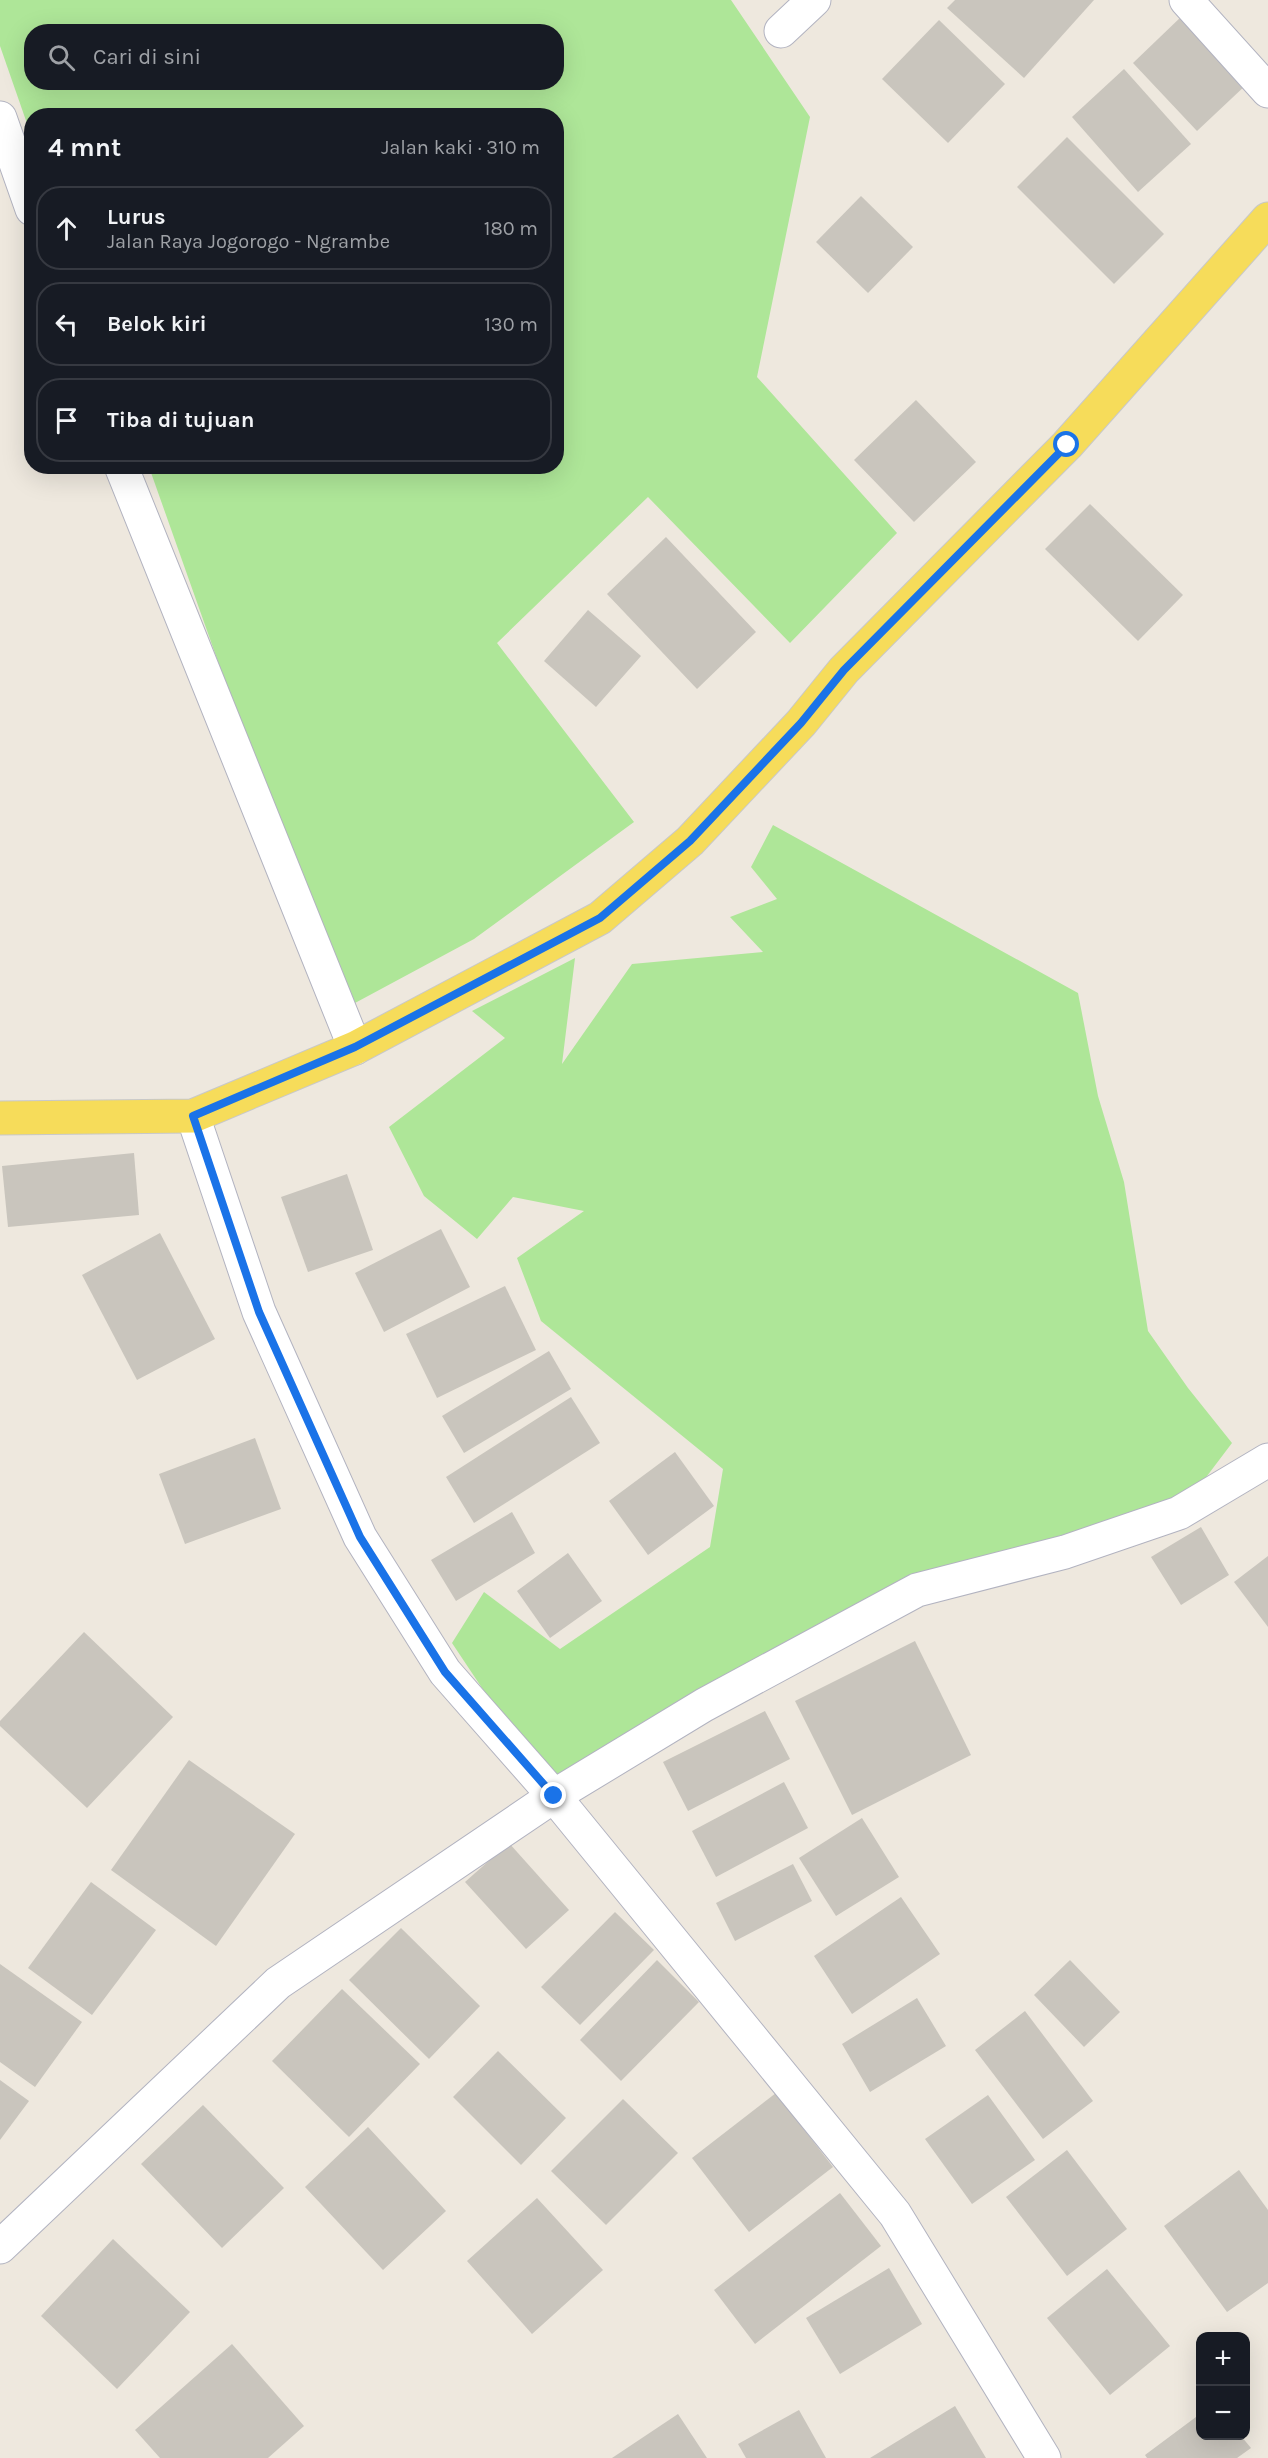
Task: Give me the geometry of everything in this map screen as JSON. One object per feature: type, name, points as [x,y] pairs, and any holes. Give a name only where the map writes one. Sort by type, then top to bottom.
[{"type":"main road","points":[[0,1118],[193,1116],[355,1047],[600,918],[690,841],[801,723],[844,670],[1067,445],[1268,219]]},
{"type":"street","points":[[781,31],[813,0]]},
{"type":"street","points":[[1186,0],[1268,91]]},
{"type":"street","points":[[0,118],[24,186]]},
{"type":"street","points":[[124,474],[355,1047]]},
{"type":"street","points":[[193,1116],[259,1312],[360,1537],[445,1672],[554,1796],[895,2214],[1044,2458]]},
{"type":"street","points":[[0,2247],[278,1983],[554,1796],[704,1705],[916,1590],[1065,1552],[1179,1513],[1268,1460]]},
{"type":"green space","points":[[0,0],[731,0],[810,117],[757,377],[897,533],[790,643],[648,497],[497,643],[634,822],[474,939],[355,1003],[283,845],[151,474],[564,474],[564,108],[24,108],[24,115],[0,46]]},
{"type":"green space","points":[[773,825],[1078,993],[1098,1096],[1124,1182],[1148,1331],[1188,1388],[1232,1443],[1179,1513],[917,1590],[554,1796],[452,1643],[484,1592],[560,1649],[710,1547],[723,1469],[541,1321],[517,1258],[584,1211],[513,1197],[477,1239],[424,1196],[389,1127],[505,1038],[472,1011],[575,958],[562,1064],[632,964],[763,952],[730,917],[777,899],[751,867]]},
{"type":"building","points":[[955,0],[1094,0],[1024,78],[947,8]]},
{"type":"building","points":[[1183,15],[1248,83],[1197,131],[1133,63]]},
{"type":"building","points":[[939,20],[1005,84],[948,143],[882,79]]},
{"type":"building","points":[[1124,69],[1191,144],[1138,192],[1072,117]]},
{"type":"building","points":[[1067,137],[1164,234],[1114,284],[1017,187]]},
{"type":"building","points":[[861,196],[913,247],[868,293],[816,242]]},
{"type":"building","points":[[916,400],[976,462],[914,522],[854,460]]},
{"type":"building","points":[[1090,504],[1183,595],[1138,641],[1045,549]]},
{"type":"building","points":[[666,537],[756,632],[697,689],[607,594]]},
{"type":"building","points":[[588,610],[641,656],[596,707],[544,661]]},
{"type":"building","points":[[134,1153],[139,1215],[8,1227],[2,1166]]},
{"type":"building","points":[[347,1174],[373,1250],[308,1272],[281,1197]]},
{"type":"building","points":[[441,1229],[470,1287],[384,1332],[355,1273]]},
{"type":"building","points":[[160,1233],[215,1339],[137,1380],[82,1275]]},
{"type":"building","points":[[505,1286],[536,1350],[437,1398],[406,1334]]},
{"type":"building","points":[[549,1351],[571,1389],[464,1453],[442,1416]]},
{"type":"building","points":[[571,1397],[600,1443],[474,1523],[446,1477]]},
{"type":"building","points":[[255,1438],[281,1509],[185,1544],[159,1474]]},
{"type":"building","points":[[675,1452],[714,1506],[648,1555],[609,1501]]},
{"type":"building","points":[[512,1512],[535,1553],[456,1601],[431,1560]]},
{"type":"building","points":[[1201,1527],[1229,1575],[1181,1605],[1151,1557]]},
{"type":"building","points":[[568,1553],[602,1601],[550,1638],[517,1591]]},
{"type":"building","points":[[1268,1556],[1268,1627],[1234,1582]]},
{"type":"building","points":[[84,1632],[173,1717],[87,1808],[0,1726],[0,1721]]},
{"type":"building","points":[[915,1641],[971,1755],[852,1815],[795,1701]]},
{"type":"building","points":[[765,1711],[790,1759],[688,1811],[663,1762]]},
{"type":"building","points":[[189,1760],[295,1834],[216,1946],[111,1870]]},
{"type":"building","points":[[784,1782],[808,1828],[716,1877],[692,1831]]},
{"type":"building","points":[[862,1818],[899,1877],[836,1916],[799,1858]]},
{"type":"building","points":[[509,1843],[569,1910],[526,1949],[465,1882]]},
{"type":"building","points":[[793,1864],[812,1901],[735,1941],[716,1903]]},
{"type":"building","points":[[91,1882],[156,1930],[92,2015],[28,1968]]},
{"type":"building","points":[[901,1897],[940,1954],[852,2014],[814,1956]]},
{"type":"building","points":[[615,1912],[654,1950],[580,2025],[541,1987]]},
{"type":"building","points":[[401,1928],[480,2006],[429,2059],[349,1980]]},
{"type":"building","points":[[657,1960],[699,2002],[621,2081],[580,2040]]},
{"type":"building","points":[[1070,1960],[1120,2012],[1084,2047],[1034,1995]]},
{"type":"building","points":[[0,1964],[82,2022],[35,2087],[0,2062]]},
{"type":"building","points":[[342,1989],[420,2064],[349,2137],[272,2061]]},
{"type":"building","points":[[917,1998],[946,2046],[870,2092],[842,2044]]},
{"type":"building","points":[[1025,2011],[1093,2101],[1043,2139],[975,2050]]},
{"type":"building","points":[[498,2051],[566,2118],[521,2165],[453,2097]]},
{"type":"building","points":[[0,2080],[29,2101],[0,2140]]},
{"type":"building","points":[[776,2093],[833,2167],[749,2232],[692,2158]]},
{"type":"building","points":[[988,2095],[1035,2160],[972,2204],[925,2139]]},
{"type":"building","points":[[623,2099],[678,2153],[606,2225],[551,2171]]},
{"type":"building","points":[[203,2105],[284,2188],[222,2248],[141,2164]]},
{"type":"building","points":[[368,2127],[446,2211],[383,2270],[305,2187]]},
{"type":"building","points":[[1067,2150],[1127,2229],[1067,2276],[1006,2197]]},
{"type":"building","points":[[1239,2170],[1268,2210],[1268,2283],[1227,2312],[1164,2226]]},
{"type":"building","points":[[840,2193],[881,2246],[755,2344],[714,2290]]},
{"type":"building","points":[[537,2198],[603,2270],[532,2334],[467,2261]]},
{"type":"building","points":[[113,2239],[190,2312],[117,2389],[41,2316]]},
{"type":"building","points":[[889,2268],[922,2324],[840,2374],[806,2318]]},
{"type":"building","points":[[1107,2269],[1170,2346],[1110,2395],[1047,2318]]},
{"type":"building","points":[[232,2344],[304,2426],[268,2458],[160,2458],[135,2430]]},
{"type":"building","points":[[955,2406],[986,2458],[870,2458]]},
{"type":"building","points":[[799,2410],[826,2458],[746,2458],[738,2444]]},
{"type":"building","points":[[678,2414],[707,2458],[612,2458]]},
{"type":"building","points":[[1196,2417],[1196,2440],[1244,2440],[1251,2448],[1237,2458],[1147,2458],[1145,2455]]},
{"type":"route","points":[[554,1796],[445,1672],[360,1537],[259,1312],[193,1116],[355,1047],[600,918],[690,841],[801,723],[844,670],[1067,445]]}]
